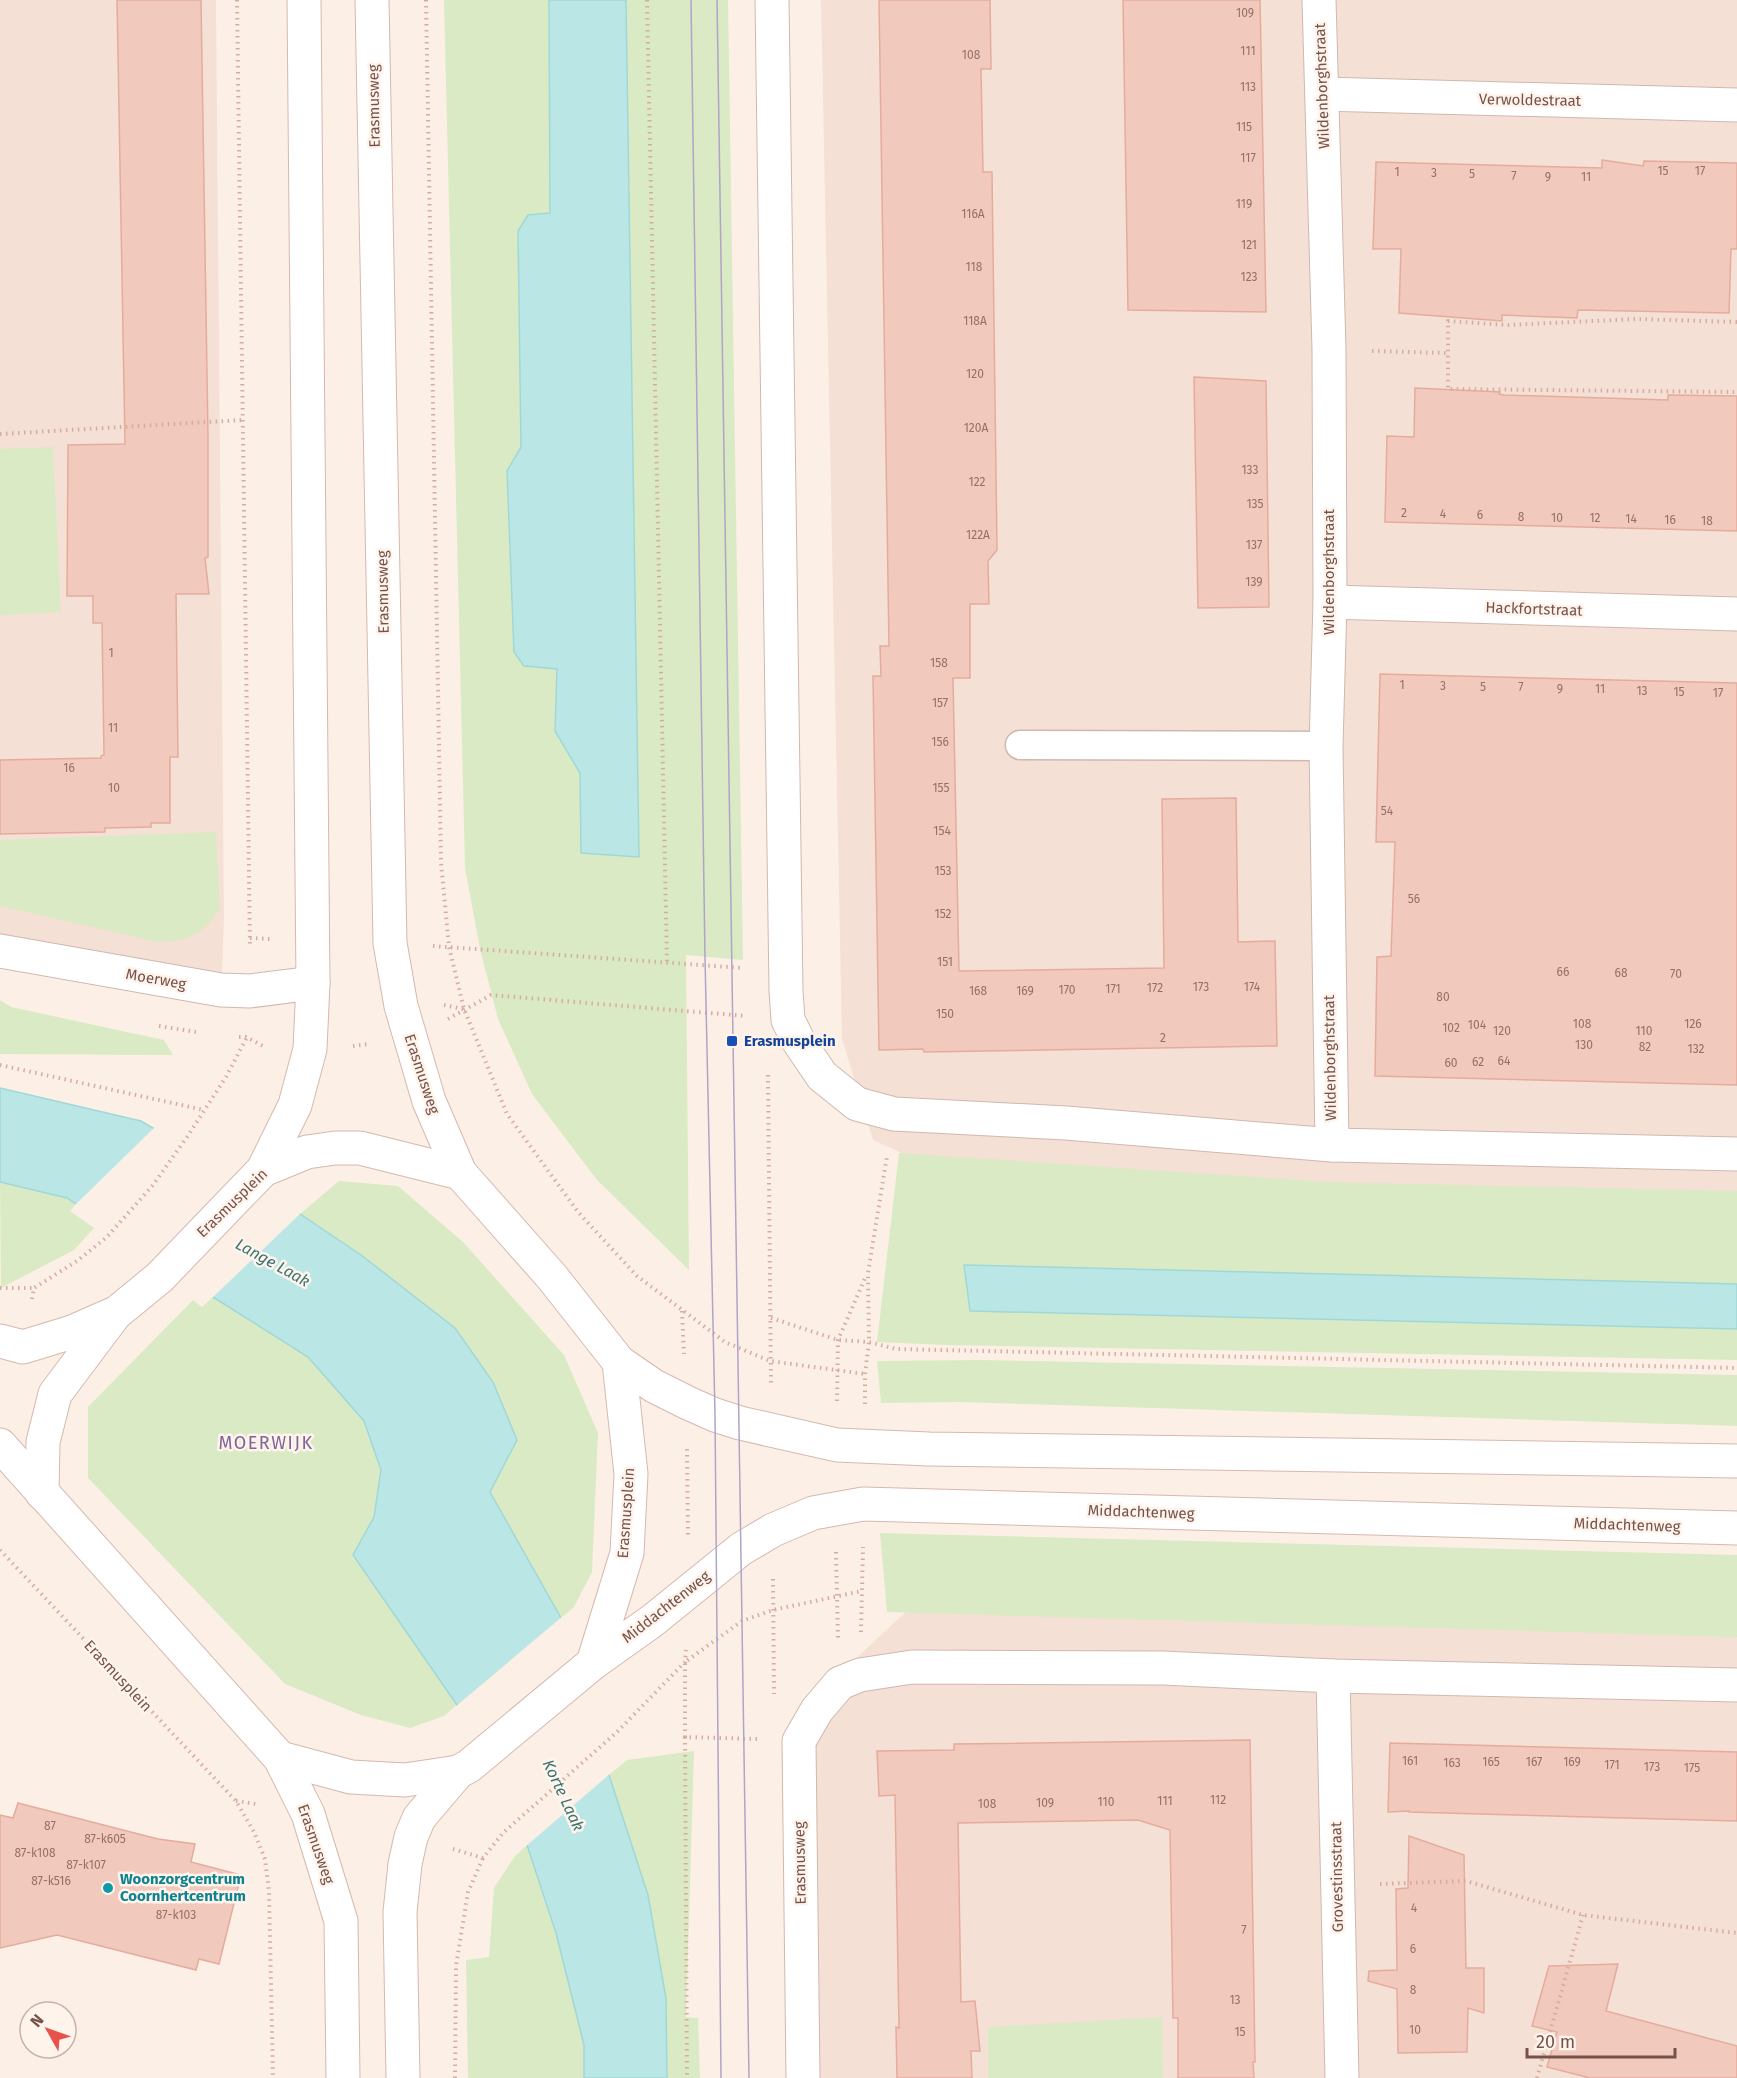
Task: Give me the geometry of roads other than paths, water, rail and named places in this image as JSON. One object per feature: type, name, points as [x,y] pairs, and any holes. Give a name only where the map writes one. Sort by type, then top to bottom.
[{"type":"main road","points":[[262,1170],[295,1105],[310,1049],[313,983],[304,0]]},
{"type":"main road","name":"Erasmusweg","points":[[372,0],[390,944],[401,1006],[429,1101],[460,1173]]},
{"type":"main road","points":[[772,0],[785,971],[788,1020],[799,1042],[822,1076],[857,1104],[894,1114],[1066,1123],[1332,1145],[1737,1154]]},
{"type":"main road","name":"Wildenborghstraat","points":[[1319,0],[1329,349],[1330,602],[1326,746],[1332,1145]]},
{"type":"main road","name":"Verwoldestraat","points":[[1322,94],[1737,105]]},
{"type":"main road","name":"Hackfortstraat","points":[[1330,602],[1737,614]]},
{"type":"main road","name":"Moerweg","points":[[0,951],[221,990],[250,991],[313,983]]},
{"type":"main road","name":"Erasmusplein","points":[[42,1493],[43,1442],[55,1394],[115,1314],[160,1276],[262,1170],[307,1152],[360,1148],[460,1173]]},
{"type":"main road","points":[[460,1173],[552,1277],[618,1362],[654,1386],[715,1415],[837,1445],[929,1449],[1737,1461]]},
{"type":"main road","points":[[0,1341],[23,1347],[72,1332],[115,1314]]},
{"type":"main road","name":"Erasmusplein","points":[[593,1663],[627,1552],[631,1474],[618,1362]]},
{"type":"main road","points":[[0,1445],[280,1758],[351,1777],[405,1780],[464,1769]]},
{"type":"main road","name":"Middachtenweg","points":[[593,1663],[689,1592],[741,1549],[773,1530],[813,1513],[863,1504],[1737,1528]]},
{"type":"main road","points":[[403,2078],[400,1912],[405,1864],[411,1837],[419,1818],[464,1769],[593,1663]]},
{"type":"main road","name":"Erasmusweg","points":[[803,2078],[787,1740],[840,1683],[860,1675],[912,1667],[1163,1668],[1333,1676]]},
{"type":"main road","points":[[1333,1676],[1737,1685]]},
{"type":"main road","name":"Grovestinsstraat","points":[[1333,1676],[1342,2078]]},
{"type":"main road","name":"Erasmusweg","points":[[280,1758],[308,1814],[341,1921],[344,2078]]},
{"type":"lane","points":[[1020,745],[1326,746]]},
{"type":"water","points":[[549,0],[626,0],[639,857],[581,853],[580,773],[555,731],[557,669],[524,666],[514,652],[507,471],[521,447],[518,231],[528,215],[550,213]]},
{"type":"water","points":[[0,1088],[141,1121],[300,1214],[361,1255],[455,1328],[493,1382],[517,1440],[490,1492],[561,1618],[648,1895],[666,1998],[667,2078],[584,2078],[584,2045],[556,1933],[527,1845],[457,1705],[353,1555],[374,1517],[381,1470],[364,1421],[308,1357],[213,1297],[67,1198],[0,1182]]},
{"type":"water","points":[[964,1265],[1737,1284],[1737,1329],[970,1311]]},
{"type":"tram line","points":[[691,0],[705,958],[715,1415],[721,2078]]},
{"type":"tram line","points":[[717,0],[749,2078]]},
{"type":"place","name":"Erasmusplein","points":[[732,1041]]},
{"type":"place","name":"Woonzorgcentrum Coornhertcentrum","points":[[108,1888]]},
{"type":"district","name":"MOERWIJK","points":[[266,1443]]},
{"type":"water label","name":"Lange Laak","points":[[273,1262]]},
{"type":"water label","name":"Korte Laak","points":[[564,1795]]}]
